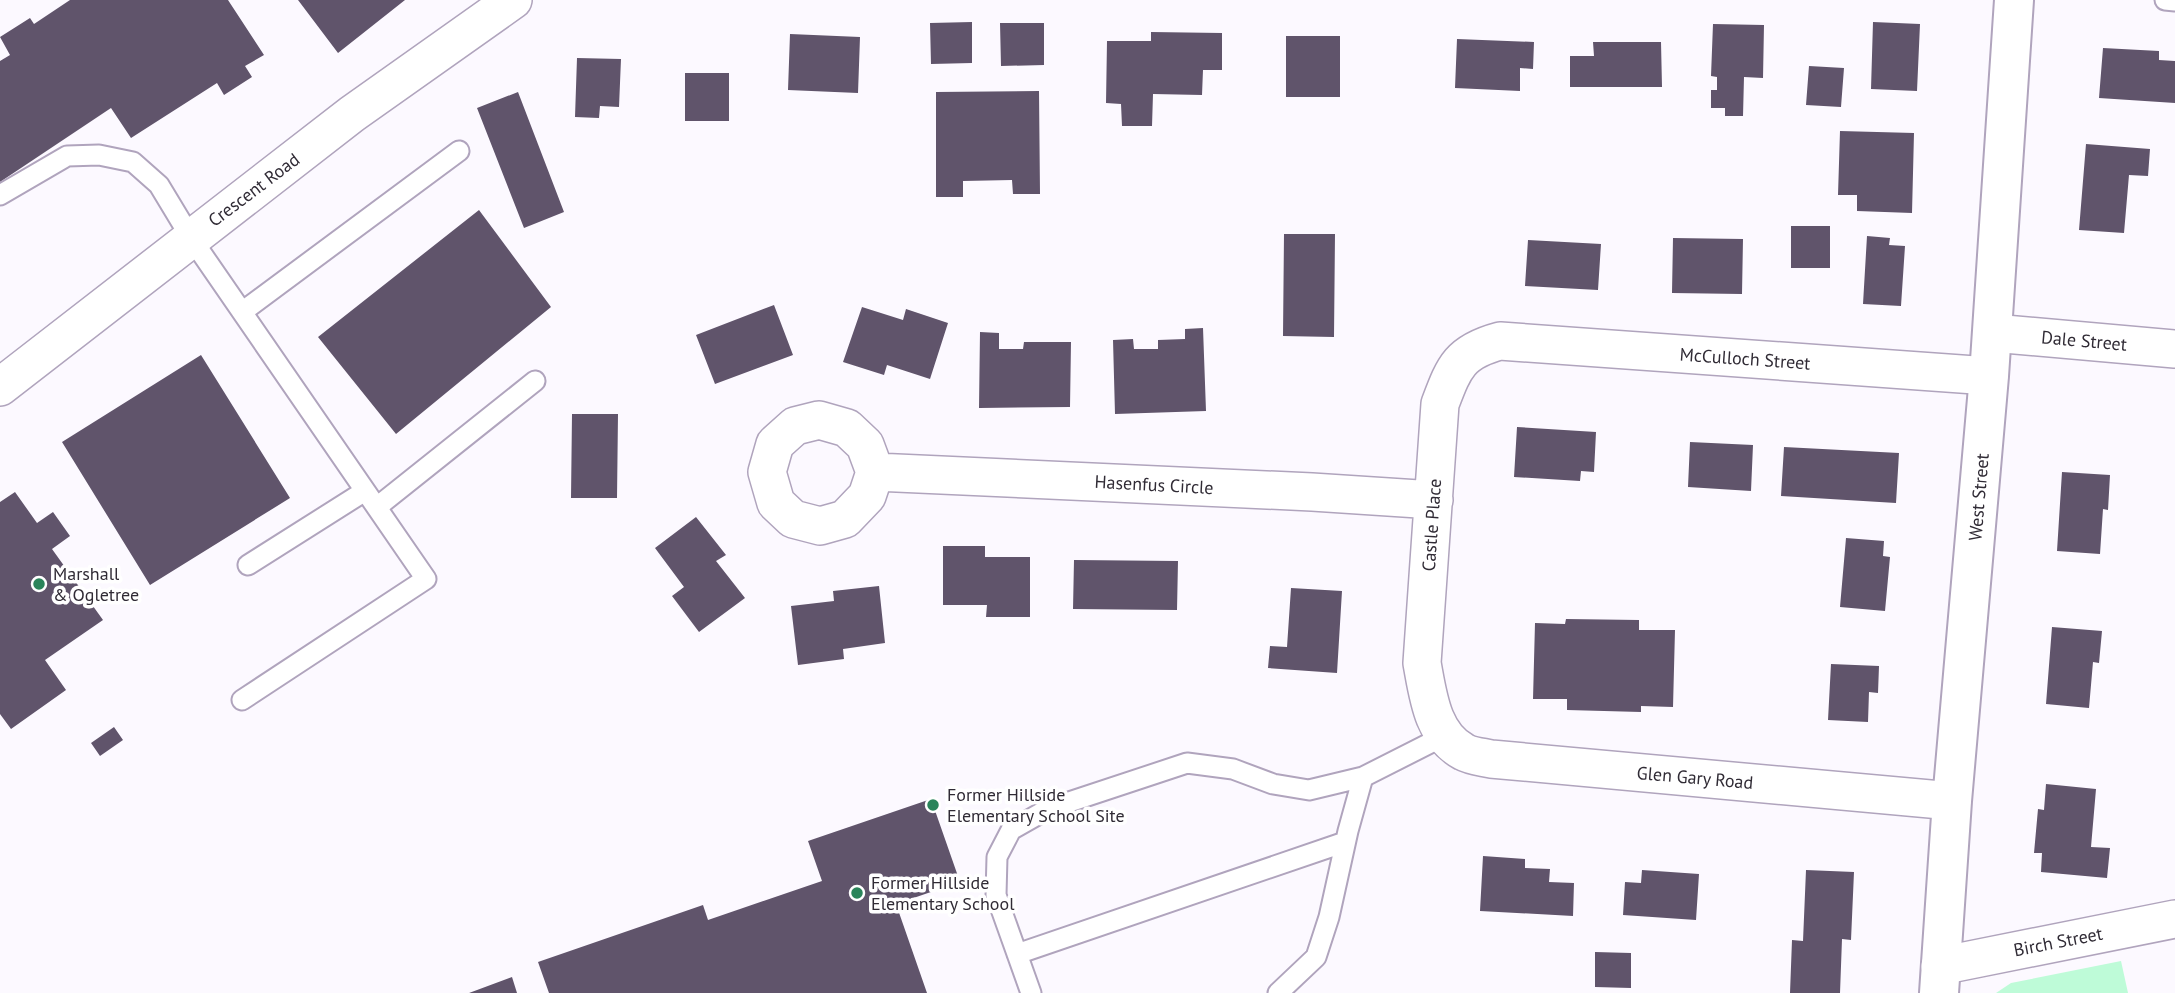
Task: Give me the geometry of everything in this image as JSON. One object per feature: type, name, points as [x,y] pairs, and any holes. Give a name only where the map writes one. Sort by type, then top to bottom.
[{"type":"street","name":"Crescent Road","points":[[0,387],[352,114],[513,0]]},
{"type":"street","name":"West Street","points":[[1940,979],[1952,800],[1993,333],[2014,0]]},
{"type":"street","name":"Dale Street","points":[[1993,333],[2175,349]]},
{"type":"street","name":"McCulloch Street","points":[[1500,341],[1989,376]]},
{"type":"street","name":"Castle Place","points":[[1444,736],[1430,702],[1422,663],[1440,404],[1450,377],[1462,359],[1479,346],[1500,341]]},
{"type":"street","name":"Hasenfus Circle","points":[[874,472],[1434,500]]},
{"type":"street","name":"Glen Gary Road","points":[[1444,736],[1464,752],[1491,759],[1952,800]]},
{"type":"street","name":"Birch Street","points":[[1940,979],[2175,919]]},
{"type":"lane","points":[[2165,0],[2175,1]]},
{"type":"lane","points":[[242,312],[459,151]]},
{"type":"lane","points":[[0,195],[67,156],[99,155],[133,162],[159,185],[191,238],[426,579],[242,700]]},
{"type":"lane","points":[[248,565],[371,499],[535,381]]},
{"type":"lane","points":[[1031,993],[996,895],[997,857],[1011,830],[1048,809],[1188,763],[1233,769],[1273,784],[1309,790],[1363,777],[1444,736]]},
{"type":"lane","points":[[1279,993],[1316,957],[1329,917],[1345,842],[1363,777]]},
{"type":"lane","points":[[1017,954],[1345,842]]},
{"type":"green space","points":[[2121,961],[2128,993],[1996,993],[2011,983]]},
{"type":"building","points":[[70,0],[228,0],[264,55],[245,66],[252,77],[224,95],[217,83],[131,138],[111,108],[0,182],[0,61],[10,55],[0,37],[30,18],[34,24]]},
{"type":"building","points":[[298,0],[405,0],[338,53]]},
{"type":"building","points":[[972,22],[972,63],[931,64],[930,23]]},
{"type":"building","points":[[1873,22],[1920,24],[1917,91],[1871,89]]},
{"type":"building","points":[[1000,23],[1044,23],[1044,65],[1001,66]]},
{"type":"building","points":[[1713,24],[1764,25],[1763,78],[1744,77],[1743,116],[1725,116],[1725,108],[1711,108],[1711,90],[1717,90],[1717,77],[1711,76]]},
{"type":"building","points":[[1151,32],[1222,33],[1222,70],[1203,70],[1202,95],[1153,94],[1152,126],[1122,126],[1121,104],[1106,103],[1107,41],[1151,41]]},
{"type":"building","points":[[790,34],[860,37],[858,93],[788,90]]},
{"type":"building","points":[[1286,36],[1340,36],[1340,97],[1286,97]]},
{"type":"building","points":[[1457,39],[1534,42],[1533,69],[1520,68],[1520,91],[1455,88]]},
{"type":"building","points":[[1593,42],[1661,42],[1662,87],[1570,87],[1570,56],[1594,56]]},
{"type":"building","points":[[2103,48],[2159,51],[2159,60],[2175,61],[2175,103],[2099,98]]},
{"type":"building","points":[[577,58],[621,59],[619,107],[600,106],[599,118],[575,117]]},
{"type":"building","points":[[1809,66],[1844,68],[1841,107],[1806,105]]},
{"type":"building","points":[[685,73],[729,73],[729,121],[685,121]]},
{"type":"building","points":[[1039,91],[1040,194],[1013,194],[1012,180],[963,181],[963,197],[936,197],[936,92]]},
{"type":"building","points":[[518,92],[564,212],[524,228],[477,108]]},
{"type":"building","points":[[1840,131],[1914,133],[1912,213],[1857,211],[1857,195],[1838,195]]},
{"type":"building","points":[[2086,144],[2150,149],[2148,176],[2129,175],[2124,233],[2079,230]]},
{"type":"building","points":[[479,210],[551,307],[396,434],[318,337]]},
{"type":"building","points":[[1791,226],[1830,226],[1830,268],[1791,268]]},
{"type":"building","points":[[1284,234],[1335,234],[1334,337],[1283,336]]},
{"type":"building","points":[[1867,236],[1890,238],[1889,245],[1905,246],[1901,306],[1863,304]]},
{"type":"building","points":[[1673,238],[1743,239],[1742,294],[1672,293]]},
{"type":"building","points":[[1528,240],[1601,244],[1598,290],[1525,286]]},
{"type":"building","points":[[774,305],[793,355],[715,384],[696,335]]},
{"type":"building","points":[[862,307],[903,320],[906,309],[948,323],[930,379],[887,365],[884,375],[843,362]]},
{"type":"building","points":[[1203,328],[1206,411],[1115,414],[1113,340],[1133,339],[1134,349],[1158,349],[1158,340],[1185,339],[1185,329]]},
{"type":"building","points":[[980,332],[999,333],[999,349],[1023,349],[1024,342],[1071,342],[1070,407],[979,408]]},
{"type":"building","points":[[201,355],[290,498],[150,585],[62,442]]},
{"type":"building","points":[[572,414],[618,414],[617,498],[571,498]]},
{"type":"building","points":[[1517,427],[1596,432],[1594,472],[1581,471],[1580,481],[1514,477]]},
{"type":"building","points":[[1690,442],[1753,445],[1751,491],[1688,487]]},
{"type":"building","points":[[1784,447],[1899,453],[1896,503],[1781,496]]},
{"type":"building","points":[[2062,472],[2110,475],[2108,510],[2103,509],[2100,554],[2057,551]]},
{"type":"building","name":"Marshall & Ogletree","points":[[15,492],[37,523],[53,512],[70,536],[52,549],[103,620],[45,660],[66,690],[11,729],[0,714],[0,502]]},
{"type":"building","points":[[696,517],[726,555],[716,561],[745,598],[699,632],[672,596],[684,587],[655,548]]},
{"type":"building","points":[[1846,538],[1884,541],[1883,556],[1890,557],[1885,611],[1840,607]]},
{"type":"building","points":[[943,546],[985,546],[985,557],[1030,557],[1030,617],[986,617],[987,605],[943,605]]},
{"type":"building","points":[[1074,560],[1178,561],[1177,610],[1073,609]]},
{"type":"building","points":[[879,586],[885,643],[843,649],[844,659],[798,665],[791,606],[834,601],[833,591]]},
{"type":"building","points":[[1291,588],[1342,591],[1337,673],[1268,668],[1270,646],[1287,647]]},
{"type":"building","points":[[1566,619],[1639,620],[1639,630],[1675,630],[1673,707],[1641,706],[1641,712],[1567,710],[1567,699],[1533,699],[1535,623],[1565,624]]},
{"type":"building","points":[[2052,627],[2102,631],[2099,663],[2093,662],[2089,708],[2046,704]]},
{"type":"building","points":[[1831,664],[1879,666],[1878,693],[1869,692],[1868,722],[1828,720]]},
{"type":"building","points":[[114,727],[123,740],[100,756],[91,743]]},
{"type":"building","points":[[2046,784],[2096,789],[2091,847],[2110,848],[2107,878],[2041,872],[2042,853],[2034,853],[2038,809],[2044,810]]},
{"type":"building","name":"Former Hillside Elementary School","points":[[931,799],[960,882],[896,904],[927,993],[549,993],[538,962],[703,905],[708,920],[822,881],[808,841]]},
{"type":"building","points":[[1483,856],[1525,859],[1525,868],[1550,869],[1549,882],[1574,883],[1573,916],[1480,911]]},
{"type":"building","points":[[1642,870],[1699,874],[1696,920],[1623,915],[1625,882],[1641,883]]},
{"type":"building","points":[[1806,870],[1854,872],[1851,940],[1842,939],[1840,993],[1790,993],[1792,940],[1803,941]]},
{"type":"building","points":[[1595,952],[1631,953],[1631,988],[1595,987]]},
{"type":"building","points":[[512,977],[517,993],[469,993]]},
{"type":"place","name":"Marshall & Ogletree","points":[[39,584]]},
{"type":"place","name":"Former Hillside Elementary School Site","points":[[933,805]]},
{"type":"place","name":"Former Hillside Elementary School","points":[[857,893]]}]
